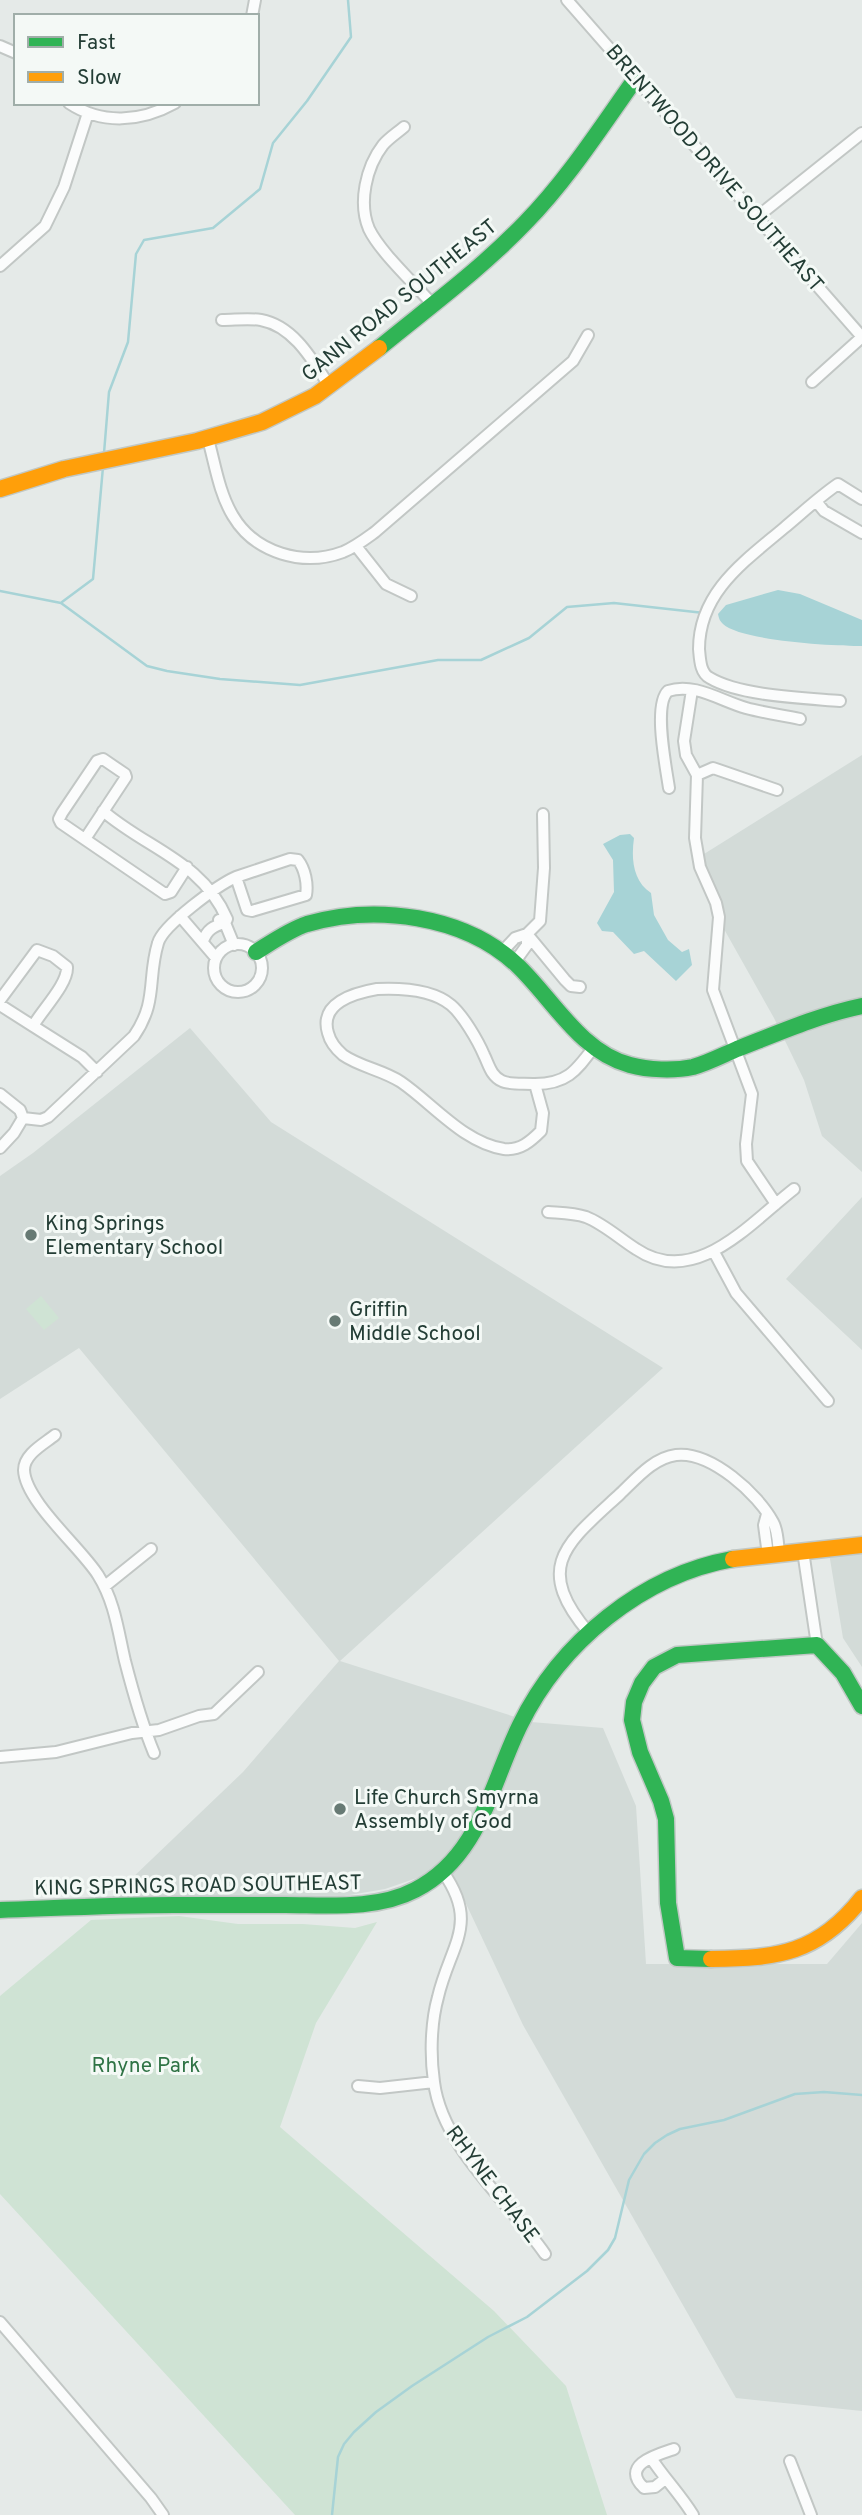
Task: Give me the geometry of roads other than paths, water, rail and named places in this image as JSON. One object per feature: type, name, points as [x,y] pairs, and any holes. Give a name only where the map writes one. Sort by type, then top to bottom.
[{"type":"street","name":"BRENTWOOD DRIVE SOUTHEAST","points":[[567,0],[862,337]]},
{"type":"street","name":"GANN ROAD SOUTHEAST","points":[[0,489],[44,473],[208,439],[284,413],[330,387],[433,305],[528,220],[582,154],[636,78]]},
{"type":"street","points":[[73,105],[88,113],[112,118],[139,118],[158,113],[172,105]]},
{"type":"street","points":[[0,266],[45,226],[64,187],[88,113]]},
{"type":"street","points":[[404,127],[384,145],[376,157],[364,194],[365,216],[373,236],[433,305]]},
{"type":"street","points":[[757,217],[862,133]]},
{"type":"street","points":[[222,320],[258,320],[284,329],[302,348],[330,387]]},
{"type":"street","points":[[208,439],[226,504],[240,526],[257,541],[275,551],[298,557],[330,555],[356,546],[573,361],[588,335]]},
{"type":"street","points":[[812,382],[862,337]]},
{"type":"street","points":[[840,701],[774,695],[733,687],[706,676],[700,659],[700,637],[706,612],[724,580],[816,501],[838,484],[862,499]]},
{"type":"street","points":[[816,501],[824,511],[862,533]]},
{"type":"street","points":[[356,546],[386,584],[411,596]]},
{"type":"street","points":[[669,788],[663,748],[662,699],[664,694],[671,690],[692,690],[746,708],[800,719]]},
{"type":"street","points":[[692,690],[684,741],[686,755],[697,775],[695,838],[700,867],[716,903],[719,917],[713,990],[752,1094],[746,1144],[747,1161],[776,1204]]},
{"type":"street","points":[[85,839],[126,777],[110,762],[100,759],[59,819],[61,823],[165,894],[171,892],[187,867]]},
{"type":"street","points":[[697,775],[713,768],[777,790]]},
{"type":"street","points":[[103,811],[187,867],[212,894],[212,905],[221,922],[225,923],[234,945]]},
{"type":"street","points":[[508,958],[515,938],[527,934],[540,921],[544,868],[543,814]]},
{"type":"street","points":[[23,1118],[48,1117],[134,1036],[143,1023],[152,997],[158,943],[164,930],[180,916],[236,877],[294,859],[302,866],[307,892],[303,897],[252,911],[246,906],[236,877]]},
{"type":"street","points":[[180,916],[216,958]]},
{"type":"street","points":[[256,952],[305,925],[326,919],[384,916],[444,923],[461,929],[508,958],[571,1027],[594,1047],[603,1054],[637,1069],[671,1070],[692,1067],[830,1013],[862,1006]]},
{"type":"street","points":[[203,941],[215,925],[225,923]]},
{"type":"street","points":[[508,958],[527,945],[527,934]]},
{"type":"street","points":[[527,934],[565,980],[572,986],[580,987]]},
{"type":"street","points":[[234,945],[249,946],[256,952],[262,969],[260,979],[253,986],[244,991],[233,991],[217,979],[214,970],[216,958],[224,948],[234,945]]},
{"type":"street","points":[[33,1026],[66,975],[67,967],[37,950],[0,1002],[33,1026],[82,1057],[97,1072]]},
{"type":"street","points":[[535,1084],[543,1113],[541,1131],[527,1145],[508,1150],[488,1145],[464,1131],[392,1076],[342,1054],[328,1035],[328,1016],[336,1004],[345,998],[377,989],[405,989],[436,998],[451,1005],[484,1053],[491,1072],[503,1082],[554,1084],[577,1071],[594,1047]]},
{"type":"street","points":[[0,1094],[20,1110],[23,1118]]},
{"type":"street","points":[[0,1148],[23,1118]]},
{"type":"street","points":[[548,1212],[586,1217],[658,1260],[686,1262],[713,1252],[794,1189]]},
{"type":"street","points":[[713,1252],[736,1293],[828,1401]]},
{"type":"street","points":[[55,1435],[30,1456],[24,1471],[27,1482],[44,1510],[105,1586],[115,1611],[126,1663],[154,1754]]},
{"type":"street","points":[[589,1633],[568,1605],[561,1589],[559,1572],[564,1553],[580,1531],[650,1467],[673,1455],[699,1458],[751,1492],[774,1523],[774,1554]]},
{"type":"street","name":"KING SPRINGS ROAD SOUTHEAST","points":[[0,1910],[147,1905],[341,1905],[403,1895],[424,1886],[459,1857],[476,1828],[532,1702],[561,1661],[589,1633],[634,1599],[671,1577],[712,1564],[774,1554],[862,1545]]},
{"type":"street","points":[[105,1586],[151,1549]]},
{"type":"street","points":[[803,1551],[817,1645],[848,1679],[862,1706]]},
{"type":"street","points":[[817,1645],[668,1657],[647,1674],[637,1691],[632,1731],[657,1788],[666,1819],[671,1913],[677,1958],[738,1960],[782,1954],[805,1945],[832,1929],[854,1910],[862,1898]]},
{"type":"street","points":[[0,1757],[56,1752],[159,1730],[199,1716],[214,1714],[258,1672]]},
{"type":"street","name":"RHYNE CHASE","points":[[443,1872],[461,1904],[462,1921],[434,2015],[434,2082],[447,2124],[461,2147],[545,2254]]},
{"type":"street","points":[[358,2086],[380,2088],[434,2082]]},
{"type":"street","points":[[0,2322],[152,2498],[163,2515]]},
{"type":"street","points":[[665,2479],[648,2489],[640,2485],[636,2471],[638,2466],[651,2458],[674,2449]]},
{"type":"street","points":[[651,2458],[665,2479],[675,2487],[693,2515]]},
{"type":"street","points":[[790,2461],[811,2515]]},
{"type":"water","points":[[778,590],[800,594],[862,620],[862,646],[811,644],[749,635],[733,630],[720,620],[718,614],[726,605]]},
{"type":"water","points":[[630,834],[634,838],[633,854],[637,876],[651,893],[654,915],[668,940],[682,952],[689,949],[692,965],[676,981],[644,951],[634,954],[613,932],[602,931],[597,923],[614,892],[613,860],[603,844],[620,835]]},
{"type":"waterway","points":[[104,453],[109,392],[128,342],[136,254],[144,240],[213,228],[260,189],[273,143],[307,101],[351,37],[348,0]]},
{"type":"waterway","points":[[62,602],[93,579],[103,467]]},
{"type":"waterway","points":[[0,591],[61,603],[147,666],[220,679],[300,685],[438,660],[481,660],[529,638],[567,607],[614,603],[704,613]]},
{"type":"waterway","points":[[332,2515],[338,2457],[354,2432],[412,2386],[488,2337],[527,2317],[587,2271],[608,2250],[615,2238],[629,2180],[644,2154],[655,2143],[680,2129],[724,2120],[795,2094],[824,2092],[862,2095]]},
{"type":"place","name":"King Springs Elementary School","points":[[31,1235]]},
{"type":"place","name":"Griffin Middle School","points":[[335,1321]]},
{"type":"place","name":"Life Church Smyrna Assembly of God","points":[[340,1809]]},
{"type":"park label","name":"Rhyne Park","points":[[146,2065]]}]
